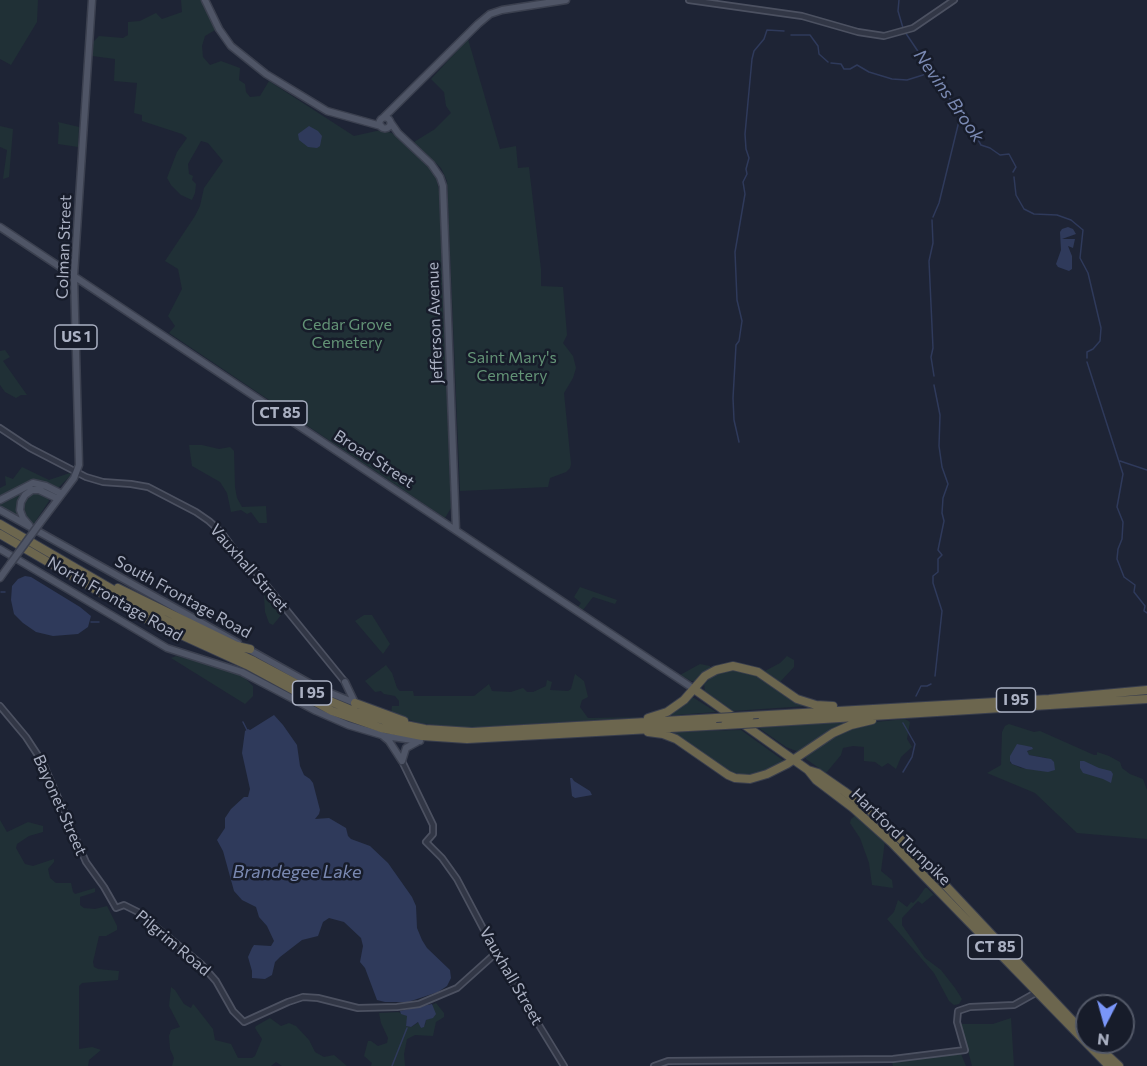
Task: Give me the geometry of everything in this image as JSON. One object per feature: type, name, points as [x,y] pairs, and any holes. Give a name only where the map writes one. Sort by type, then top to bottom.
[{"type":"highway","name":"I 95","points":[[0,524],[171,623],[330,701],[376,718],[425,729],[472,732],[759,723],[1147,699]]},
{"type":"highway","name":"I 95","points":[[0,534],[135,613],[247,665],[338,714],[371,726],[427,737],[467,739],[716,718],[1049,699],[1147,690]]},
{"type":"highway","points":[[77,569],[237,646],[250,649]]},
{"type":"highway","points":[[617,727],[667,712],[684,700],[705,676],[721,668],[733,666],[758,672],[788,694],[816,705],[885,708]]},
{"type":"highway","name":"Broad Street","points":[[694,689],[732,716]]},
{"type":"highway","points":[[355,703],[425,729]]},
{"type":"highway","points":[[617,727],[656,733],[676,740],[735,778],[757,778],[795,760],[819,741],[851,725],[868,720],[938,712]]},
{"type":"highway","name":"Hartford Turnpike","points":[[732,716],[872,812],[914,852],[952,899],[1109,1066]]},
{"type":"highway","points":[[420,741],[443,742],[467,739]]},
{"type":"highway","name":"Hartford Turnpike","points":[[1040,991],[1075,1025]]},
{"type":"highway","points":[[1106,1054],[1119,1066]]},
{"type":"main road","name":"Colman Street","points":[[77,472],[79,461],[74,276],[92,0]]},
{"type":"main road","points":[[205,0],[224,38],[238,54],[314,105],[340,116],[385,123],[394,108],[490,14],[566,0]]},
{"type":"main road","name":"Jefferson Avenue","points":[[385,123],[431,164],[443,186],[456,530]]},
{"type":"main road","name":"Broad Street","points":[[0,227],[694,689]]},
{"type":"main road","points":[[0,578],[77,472]]},
{"type":"main road","points":[[0,500],[34,483],[46,486],[60,497]]},
{"type":"main road","points":[[50,539],[26,523],[20,511],[20,504],[27,493],[36,490],[60,497]]},
{"type":"main road","name":"South Frontage Road","points":[[0,510],[250,649],[335,695],[355,703]]},
{"type":"main road","name":"North Frontage Road","points":[[0,549],[161,645],[242,672],[322,714],[381,735],[420,741]]},
{"type":"main road","points":[[335,695],[343,691],[345,682]]},
{"type":"main road","points":[[345,682],[355,703]]},
{"type":"main road","points":[[381,735],[389,741],[402,761]]},
{"type":"main road","points":[[402,761],[407,747],[420,741]]},
{"type":"street","points":[[689,0],[802,16],[868,35],[884,36],[905,32],[921,24],[954,0]]},
{"type":"street","name":"Vauxhall Street","points":[[0,428],[30,448],[77,472],[103,482],[148,487],[196,512],[221,532],[247,567],[253,569],[345,682]]},
{"type":"street","name":"Bayonet Street","points":[[0,706],[26,737],[39,757],[86,861],[116,908]]},
{"type":"street","name":"Vauxhall Street","points":[[402,761],[433,825],[433,834],[426,842],[442,858],[457,879],[496,953],[564,1066]]},
{"type":"street","name":"Pilgrim Road","points":[[116,908],[127,906],[138,912],[201,964],[216,981],[233,1011],[244,1022],[303,997],[318,998],[358,1008],[419,1004],[457,988],[496,953]]},
{"type":"street","points":[[654,1066],[668,1061],[893,1059],[965,1050],[956,1016],[958,1011],[970,1007],[1014,1005],[1040,991]]},
{"type":"green space","points":[[0,0],[38,0],[37,22],[11,65],[0,59]]},
{"type":"green space","name":"Cedar Grove Cemetery","points":[[181,0],[201,0],[215,30],[205,36],[202,46],[203,57],[210,65],[221,61],[240,68],[239,80],[245,84],[246,92],[250,97],[260,96],[269,81],[354,136],[381,130],[392,133],[430,168],[436,177],[439,191],[451,508],[445,518],[169,333],[175,326],[168,316],[182,289],[178,269],[165,261],[195,216],[204,188],[223,161],[208,143],[201,141],[188,164],[189,174],[193,176],[192,180],[196,184],[195,193],[192,200],[181,195],[167,178],[177,152],[187,138],[182,134],[142,121],[142,115],[134,113],[137,83],[114,81],[115,59],[92,56],[93,42],[99,36],[123,38],[128,35],[128,22],[140,21],[156,13],[162,19],[182,12]]},
{"type":"green space","name":"Saint Mary's Cemetery","points":[[468,39],[500,149],[516,146],[518,168],[529,167],[541,286],[563,287],[567,335],[563,343],[573,356],[576,368],[564,393],[571,464],[566,472],[550,478],[548,487],[460,491],[447,181],[441,168],[414,142],[435,129],[451,113],[446,106],[444,92],[431,79]]},
{"type":"green space","points":[[58,122],[79,127],[78,147],[58,144]]},
{"type":"green space","points":[[0,126],[13,129],[9,177],[3,179],[7,150],[0,147]]},
{"type":"green space","points":[[5,350],[10,357],[3,361],[27,395],[16,398],[5,392],[0,385],[0,351]]},
{"type":"green space","points":[[189,445],[219,449],[230,447],[234,451],[237,498],[242,507],[266,506],[267,523],[259,523],[251,512],[247,514],[241,510],[231,512],[227,493],[220,482],[192,466]]},
{"type":"green space","points":[[22,467],[49,480],[70,473],[70,476],[58,488],[34,481],[25,483],[0,498],[0,488],[6,485],[5,476],[13,479]]},
{"type":"green space","points":[[20,491],[22,493],[16,515],[0,506],[0,502]]},
{"type":"green space","points":[[35,492],[47,496],[49,501],[33,525],[26,519],[21,507],[28,494]]},
{"type":"green space","points":[[580,587],[617,600],[615,604],[593,597],[583,610],[578,607],[581,603],[574,597]]},
{"type":"green space","points":[[267,594],[282,610],[282,614],[273,625],[269,623],[265,612],[264,596]]},
{"type":"green space","points":[[364,615],[372,615],[390,644],[383,654],[355,621]]},
{"type":"green space","points":[[176,656],[218,666],[243,676],[253,686],[253,696],[245,704],[171,658]]},
{"type":"green space","points":[[787,656],[794,660],[794,667],[780,682],[765,671],[780,663]]},
{"type":"green space","points":[[700,664],[710,666],[710,668],[695,681],[680,675]]},
{"type":"green space","points":[[386,665],[392,673],[397,688],[400,691],[413,691],[414,696],[474,696],[489,684],[492,691],[511,692],[523,688],[527,692],[533,692],[546,686],[547,680],[552,682],[550,690],[568,691],[571,689],[575,674],[584,681],[588,697],[582,700],[580,707],[588,718],[644,717],[462,728],[419,723],[391,714],[392,706],[399,706],[399,701],[395,696],[384,694],[381,691],[375,692],[365,681]]},
{"type":"green space","points":[[731,669],[749,670],[806,706],[733,711],[705,691],[704,684],[715,674]]},
{"type":"green space","points":[[691,698],[716,712],[664,716]]},
{"type":"green space","points":[[905,719],[910,722],[907,739],[912,747],[901,757],[896,769],[888,763],[882,767],[875,762],[864,761],[864,747],[843,748],[841,755],[826,773],[806,759],[806,755],[840,732],[866,723]]},
{"type":"green space","points":[[855,720],[799,752],[786,747],[759,728]]},
{"type":"green space","points":[[1009,724],[1034,732],[1040,731],[1094,755],[1097,755],[1097,752],[1109,756],[1120,762],[1122,768],[1130,774],[1143,779],[1147,790],[1147,839],[1077,833],[1035,793],[987,773],[1001,765],[1002,732]],"holes":[[[1019,744],[1032,747],[1026,752],[1029,755],[1047,758],[1037,770],[1021,768],[1010,763]]]},
{"type":"green space","points":[[741,730],[784,761],[783,763],[751,776],[730,773],[666,732]]},
{"type":"green space","points":[[856,815],[885,841],[881,871],[892,880],[893,888],[872,885],[869,863],[860,838],[850,823]]},
{"type":"green space","points":[[0,820],[7,832],[28,822],[43,826],[43,832],[29,836],[17,844],[16,848],[25,864],[33,866],[54,859],[48,869],[50,878],[56,883],[71,883],[75,894],[95,888],[95,892],[80,897],[80,905],[84,908],[95,909],[107,906],[117,926],[117,930],[106,936],[99,936],[93,962],[94,967],[98,969],[119,971],[118,980],[82,983],[79,986],[79,1049],[92,1047],[101,1050],[89,1060],[88,1066],[0,1066]]},
{"type":"green space","points":[[925,888],[936,897],[933,895],[922,904],[918,901],[902,918],[902,925],[925,958],[941,970],[955,988],[962,999],[959,1004],[954,1005],[949,1001],[934,973],[887,919],[894,912],[898,900],[907,907]]},
{"type":"green space","points":[[171,987],[184,1004],[191,1008],[193,1004],[195,1006],[213,1029],[215,1040],[231,1044],[238,1058],[255,1056],[262,1039],[255,1028],[270,1018],[281,1026],[289,1023],[296,1026],[309,1040],[315,1052],[324,1057],[334,1055],[347,1066],[282,1066],[276,1062],[271,1066],[172,1066],[174,1058],[170,1049],[169,1036],[171,1030],[180,1027],[169,1006]]},
{"type":"green space","points":[[436,1003],[444,1013],[444,1017],[436,1022],[433,1036],[415,1035],[407,1039],[404,1054],[405,1066],[371,1066],[372,1063],[364,1056],[368,1041],[378,1046],[387,1043],[388,1038],[379,1013],[398,1012],[408,1016],[406,1026],[411,1027],[419,1022],[421,1028],[425,1025],[426,1020],[431,1018],[432,1005]]},
{"type":"green space","points":[[1011,1018],[1014,1066],[972,1066],[961,1024],[993,1024]]},
{"type":"green space","points":[[961,1054],[966,1066],[893,1066],[892,1062]]},
{"type":"water","points":[[309,126],[322,136],[320,146],[317,148],[308,147],[299,140],[298,134]]},
{"type":"water","points":[[1068,227],[1076,234],[1062,239],[1075,239],[1073,248],[1068,246],[1072,256],[1072,269],[1069,271],[1056,264],[1061,250],[1060,232]]},
{"type":"water","points":[[25,576],[31,577],[80,607],[91,616],[88,627],[78,634],[53,636],[36,632],[23,623],[14,614],[11,600],[12,586],[18,579]]},
{"type":"water","name":"Brandegee Lake","points":[[274,715],[297,745],[300,766],[304,775],[313,783],[320,810],[315,819],[329,818],[346,828],[351,839],[370,846],[388,863],[412,897],[416,906],[417,928],[422,940],[427,948],[450,970],[451,978],[447,986],[438,992],[408,1002],[377,1000],[365,968],[360,962],[363,946],[361,938],[344,922],[329,918],[323,922],[318,936],[302,940],[275,962],[272,975],[265,979],[252,978],[248,957],[252,948],[254,945],[271,946],[274,941],[267,926],[259,917],[256,907],[242,900],[234,891],[223,851],[217,840],[225,828],[225,818],[231,809],[244,797],[248,797],[250,789],[242,753],[245,731]]},
{"type":"water","points":[[1017,744],[1032,747],[1033,749],[1027,751],[1029,755],[1051,759],[1055,770],[1048,772],[1026,769],[1012,764],[1010,756]]},
{"type":"water","points":[[1080,761],[1111,771],[1113,774],[1111,783],[1083,773]]},
{"type":"water","points":[[570,778],[590,791],[592,795],[575,798],[572,796]]},
{"type":"water","points":[[432,1004],[436,1014],[433,1018],[426,1020],[424,1027],[421,1028],[418,1022],[411,1027],[406,1026],[407,1016],[401,1014],[400,1011]]},
{"type":"waterway","name":"Nevins Brook","points":[[899,0],[898,11],[903,28]]},
{"type":"waterway","points":[[739,442],[734,420],[733,398],[736,345],[739,341],[742,321],[737,300],[735,252],[745,194],[743,182],[747,174],[749,158],[745,134],[752,59],[754,51],[764,39],[767,30],[784,31]]},
{"type":"waterway","name":"Nevins Brook","points":[[905,32],[954,105],[961,120],[974,133],[981,145],[1000,155],[1009,154],[1016,167],[1013,172]]},
{"type":"waterway","points":[[791,35],[810,35],[818,46],[819,54],[828,62]]},
{"type":"waterway","points":[[831,63],[841,64],[844,69],[857,65],[869,72],[892,79],[907,80],[923,75],[929,69]]},
{"type":"waterway","points":[[933,217],[939,203],[960,117]]},
{"type":"waterway","name":"Nevins Brook","points":[[1014,177],[1016,195],[1024,209],[1034,214],[1057,215],[1071,220],[1083,230],[1080,258],[1088,273],[1101,328],[1100,341],[1087,352],[1087,358]]},
{"type":"waterway","points":[[932,220],[933,243],[929,261],[933,348],[931,357],[934,376]]},
{"type":"waterway","name":"Nevins Brook","points":[[1087,362],[1123,474],[1117,507],[1123,522],[1117,559],[1124,577],[1135,585],[1134,592],[1145,606],[1144,611],[1147,613]]},
{"type":"waterway","points":[[934,385],[940,415],[939,446],[942,467],[948,484],[943,498],[944,521],[938,550],[942,555],[938,559],[938,572],[933,576],[942,611],[935,676]]},
{"type":"waterway","points":[[1120,461],[1147,470]]},
{"type":"waterway","points":[[91,622],[99,622]]},
{"type":"waterway","points":[[916,696],[921,686],[931,684]]},
{"type":"waterway","points":[[243,722],[247,730]]},
{"type":"waterway","points":[[903,723],[915,744],[912,757],[903,772]]},
{"type":"waterway","points":[[392,1066],[407,1028]]}]
